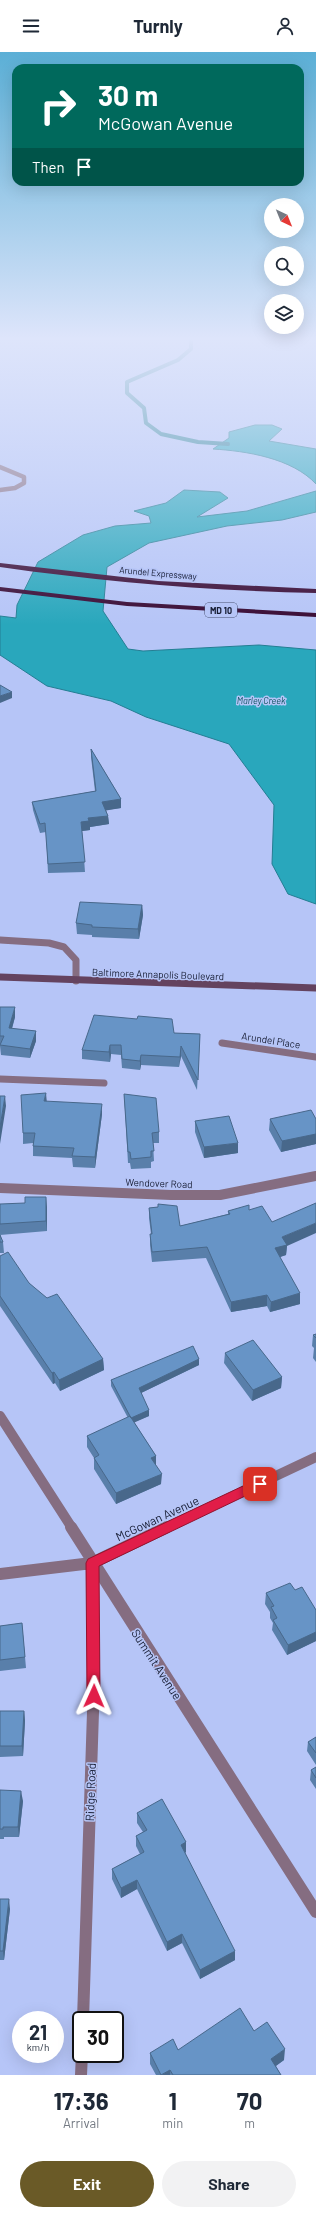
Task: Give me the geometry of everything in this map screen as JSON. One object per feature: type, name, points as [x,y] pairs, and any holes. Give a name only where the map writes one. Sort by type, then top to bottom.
[{"type":"highway","name":"Arundel Expressway","points":[[0,565],[137,582],[197,587],[316,591]]},
{"type":"highway","name":"MD 10","points":[[0,589],[127,604],[316,615]]},
{"type":"main road","name":"Baltimore Annapolis Boulevard","points":[[0,977],[76,981],[316,988]]},
{"type":"street","points":[[0,467],[24,477],[24,483],[15,488],[0,490]]},
{"type":"street","points":[[0,940],[49,943],[64,947],[76,960],[76,981]]},
{"type":"street","name":"Arundel Place","points":[[222,1043],[316,1057]]},
{"type":"street","points":[[0,1079],[104,1083]]},
{"type":"street","name":"Wendover Road","points":[[0,1188],[171,1196],[220,1195],[316,1176]]},
{"type":"street","name":"Summit Avenue","points":[[0,1416],[92,1563],[316,1912]]},
{"type":"street","name":"McGowan Avenue","points":[[0,1574],[92,1563],[316,1457]]},
{"type":"street","name":"Ridge Road","points":[[83,2011],[94,1681],[92,1563]]},
{"type":"street","points":[[81,2075],[82,2063]]},
{"type":"water","points":[[229,435],[275,435],[269,441],[316,449],[316,484],[306,475],[282,462],[254,454],[213,449],[229,438]]},
{"type":"water","name":"Marley Creek","points":[[184,490],[220,492],[228,498],[197,517],[247,511],[316,491],[316,512],[282,520],[227,526],[149,543],[107,567],[103,611],[128,649],[143,651],[259,645],[316,650],[316,904],[288,894],[272,864],[274,805],[229,744],[146,717],[111,701],[47,686],[0,655],[0,616],[16,618],[17,605],[38,562],[83,535],[115,526],[151,523],[149,516],[134,511],[166,503]]},
{"type":"building","points":[[0,685],[12,692],[0,696]]},
{"type":"building","points":[[91,749],[121,799],[102,802],[108,816],[88,818],[89,821],[81,822],[85,862],[48,864],[45,823],[40,824],[32,802],[96,791]]},
{"type":"building","points":[[80,902],[142,905],[138,929],[92,927],[92,925],[76,923]]},
{"type":"building","points":[[0,1007],[15,1007],[9,1028],[36,1031],[30,1049],[0,1045],[4,1036],[0,1036]]},
{"type":"building","points":[[94,1015],[137,1019],[138,1016],[172,1019],[174,1033],[200,1034],[198,1080],[181,1046],[180,1057],[141,1055],[140,1061],[122,1059],[121,1045],[110,1045],[109,1052],[82,1050]]},
{"type":"building","points":[[46,1093],[44,1101],[102,1104],[95,1157],[72,1156],[74,1148],[33,1146],[35,1133],[23,1133],[21,1095]]},
{"type":"building","points":[[124,1094],[156,1098],[159,1132],[152,1133],[154,1151],[151,1151],[151,1157],[131,1159],[130,1152],[128,1152]]},
{"type":"building","points":[[0,1096],[5,1096],[0,1127]]},
{"type":"building","points":[[311,1110],[316,1119],[316,1134],[282,1141],[270,1119]]},
{"type":"building","points":[[229,1116],[238,1143],[204,1147],[195,1121]]},
{"type":"building","points":[[25,1197],[46,1197],[46,1221],[0,1224],[0,1204],[25,1203]]},
{"type":"building","points":[[316,1203],[316,1223],[282,1237],[287,1245],[275,1248],[300,1293],[271,1302],[267,1295],[231,1302],[207,1247],[152,1252],[150,1234],[152,1234],[149,1208],[158,1207],[158,1204],[177,1206],[180,1226],[230,1214],[228,1211],[249,1205],[249,1210],[262,1206],[272,1222]]},
{"type":"building","points":[[0,1235],[3,1242],[0,1242]]},
{"type":"building","points":[[8,1252],[29,1283],[47,1298],[57,1294],[103,1359],[59,1380],[54,1372],[52,1373],[0,1296],[0,1256]]},
{"type":"building","points":[[253,1340],[282,1377],[253,1390],[225,1353]]},
{"type":"building","points":[[193,1346],[199,1359],[139,1388],[149,1410],[131,1418],[111,1380]]},
{"type":"building","points":[[130,1416],[156,1456],[151,1458],[162,1474],[116,1493],[94,1458],[99,1455],[87,1436]]},
{"type":"building","points":[[290,1583],[295,1590],[302,1587],[316,1610],[316,1632],[288,1645],[273,1620],[277,1618],[271,1607],[274,1606],[266,1593]]},
{"type":"building","points":[[22,1623],[25,1657],[0,1660],[0,1626]]},
{"type":"building","points":[[0,1711],[24,1711],[22,1746],[0,1746]]},
{"type":"building","points":[[316,1737],[316,1753],[308,1742]]},
{"type":"building","points":[[316,1767],[316,1778],[311,1770]]},
{"type":"building","points":[[0,1790],[21,1791],[18,1827],[3,1827],[3,1829],[0,1829]]},
{"type":"building","points":[[162,1799],[186,1842],[181,1845],[235,1951],[200,1970],[182,1934],[167,1942],[137,1880],[121,1888],[112,1869],[144,1852],[136,1836],[147,1830],[137,1813]]},
{"type":"building","points":[[0,1899],[9,1899],[3,1951],[0,1951]]},
{"type":"building","points":[[240,2008],[254,2031],[267,2022],[285,2049],[271,2059],[281,2075],[173,2075],[170,2070],[161,2075],[150,2053],[173,2039],[178,2050]]},
{"type":"waterway","name":"Marley Creek","points":[[168,435],[198,442],[228,444]]},
{"type":"route","points":[[94,1696],[92,1563],[260,1484]]}]
